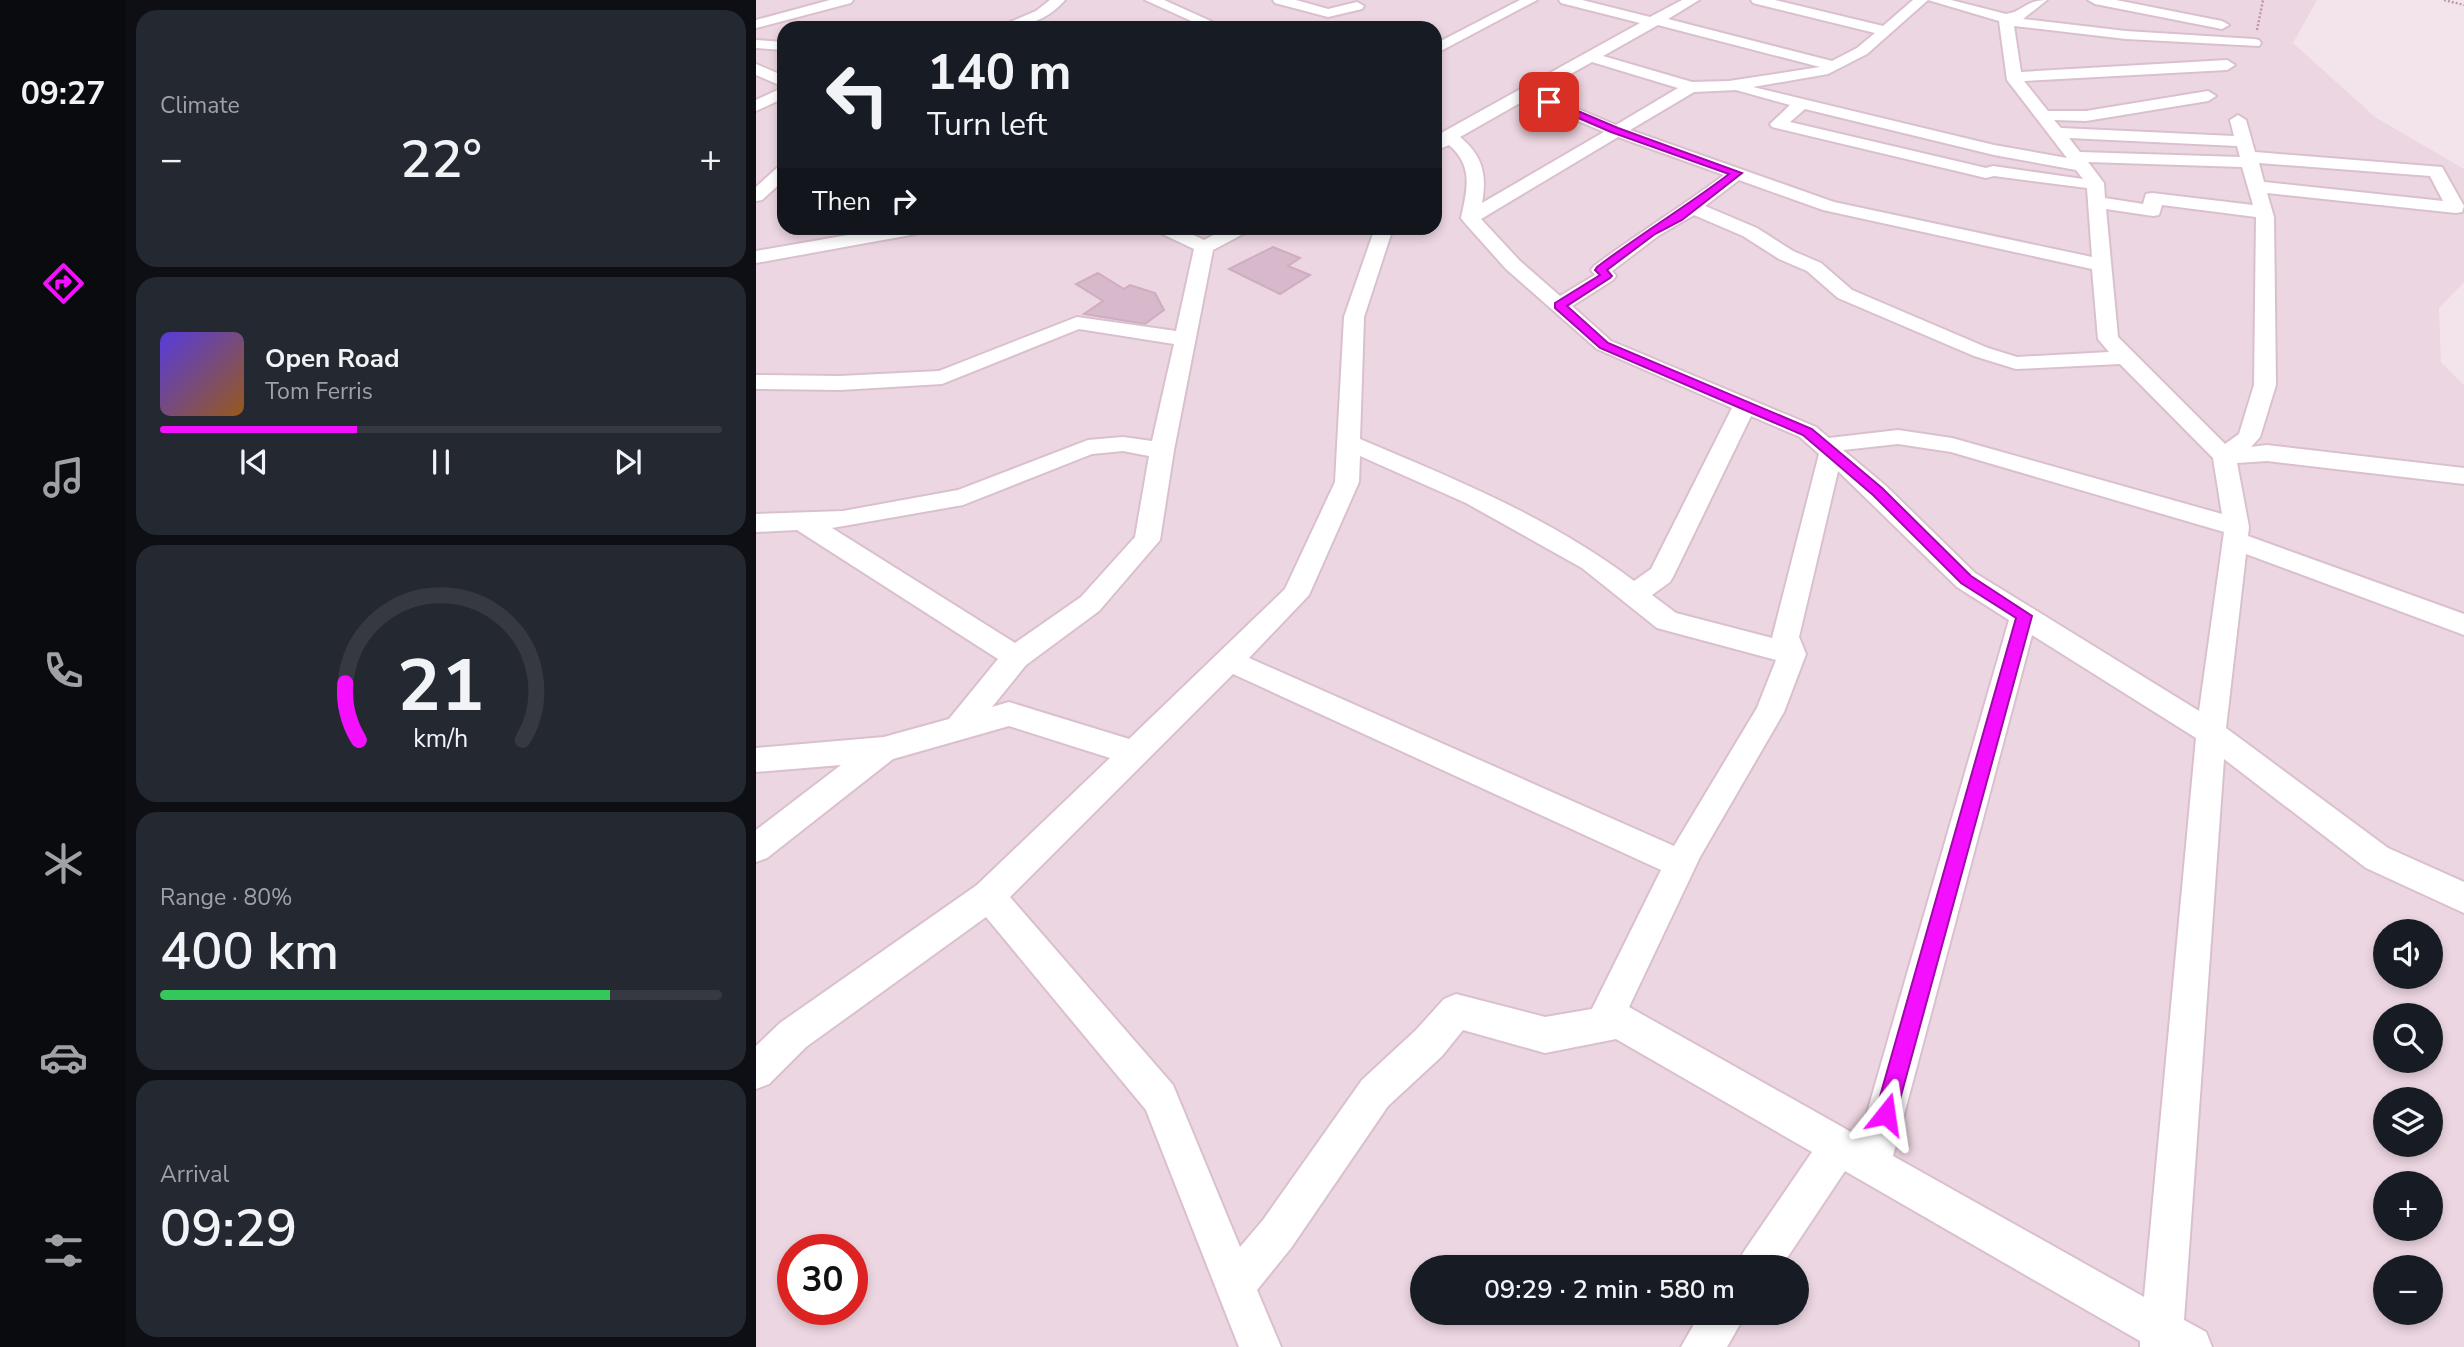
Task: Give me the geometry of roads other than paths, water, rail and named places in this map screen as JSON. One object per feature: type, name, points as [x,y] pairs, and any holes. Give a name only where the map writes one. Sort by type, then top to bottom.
[{"type":"street","points":[[756,24],[846,0]]},
{"type":"street","points":[[1022,21],[1041,14],[1058,0]]},
{"type":"street","points":[[1152,0],[1202,21]]},
{"type":"street","points":[[1280,0],[1328,13],[1342,21]]},
{"type":"street","points":[[1442,46],[1530,0]]},
{"type":"street","points":[[1566,0],[1834,66]]},
{"type":"street","points":[[1470,218],[1478,181],[1473,159],[1448,133],[1527,93],[1692,0]]},
{"type":"street","points":[[1758,0],[1886,31]]},
{"type":"street","points":[[1591,57],[1691,87],[1729,86],[1824,71],[1862,51],[1921,0]]},
{"type":"street","points":[[1934,0],[2006,20],[2126,35],[2255,37],[2095,0]]},
{"type":"street","points":[[2006,20],[2040,0]]},
{"type":"street","points":[[1328,13],[1357,6]]},
{"type":"street","points":[[2006,20],[2015,77],[2087,178],[2102,265],[2108,339],[2224,456],[2236,534],[2211,733],[2162,1340]]},
{"type":"street","points":[[756,44],[777,46]]},
{"type":"street","points":[[2015,77],[2227,65]]},
{"type":"street","points":[[756,69],[777,79]]},
{"type":"street","points":[[1729,86],[1994,150],[2087,178],[2153,211],[2152,198],[2264,212]]},
{"type":"street","points":[[1470,218],[1691,87]]},
{"type":"street","points":[[1527,93],[1615,130],[1829,206],[2102,265]]},
{"type":"street","points":[[756,106],[777,96]]},
{"type":"street","points":[[2050,124],[2208,96]]},
{"type":"street","points":[[1802,103],[1778,124],[1986,173],[1993,171],[2087,178],[2247,153]]},
{"type":"street","points":[[2224,456],[2249,437],[2265,386],[2264,212],[2238,120]]},
{"type":"street","points":[[2050,124],[2247,153],[2436,171],[2456,208],[2257,187]]},
{"type":"street","points":[[1559,306],[1606,276],[1601,270],[1651,232],[1692,208],[1737,173]]},
{"type":"street","points":[[756,196],[777,177]]},
{"type":"street","points":[[1692,208],[1750,232],[1786,255],[1814,267],[1845,294],[1982,352],[2016,363],[2127,357]]},
{"type":"street","points":[[1470,218],[1513,265],[1604,345],[1808,432],[1877,492],[1966,580],[2211,733],[2377,858],[2464,898]]},
{"type":"street","points":[[756,257],[877,235]]},
{"type":"street","points":[[1179,235],[1204,247]]},
{"type":"street","points":[[1204,247],[1227,235]]},
{"type":"street","points":[[756,1071],[793,1035],[989,896],[1296,595],[1348,482],[1354,317],[1382,235]]},
{"type":"street","points":[[958,728],[1016,657],[1090,604],[1147,540],[1162,450],[1204,247]]},
{"type":"street","points":[[756,382],[840,383],[942,377],[1077,323],[1185,339]]},
{"type":"street","points":[[1634,594],[1661,575],[1745,405]]},
{"type":"street","points":[[1827,449],[1872,438],[1898,437],[1952,445],[2236,534],[2464,625]]},
{"type":"street","points":[[1349,443],[1475,498],[1591,562],[1667,621],[1792,654]]},
{"type":"street","points":[[756,523],[843,519],[963,497],[1088,447],[1123,444],[1162,450]]},
{"type":"street","points":[[1827,449],[1785,637],[1792,654],[1769,712],[1681,864],[1607,1014],[1855,1157],[2162,1340],[2191,1347]]},
{"type":"street","points":[[2224,456],[2267,453],[2464,476]]},
{"type":"street","points":[[802,521],[1016,657]]},
{"type":"street","points":[[1768,1255],[1855,1157],[2024,616]]},
{"type":"street","points":[[1230,661],[1681,864]]},
{"type":"street","points":[[756,760],[884,749],[1009,714],[1134,753]]},
{"type":"street","points":[[756,848],[884,749]]},
{"type":"street","points":[[989,896],[1160,1098],[1260,1347]]},
{"type":"street","points":[[1235,1285],[1277,1234],[1375,1093],[1429,1044],[1456,1011],[1545,1035],[1618,1021]]},
{"type":"street","points":[[1702,1347],[1717,1325]]}]
